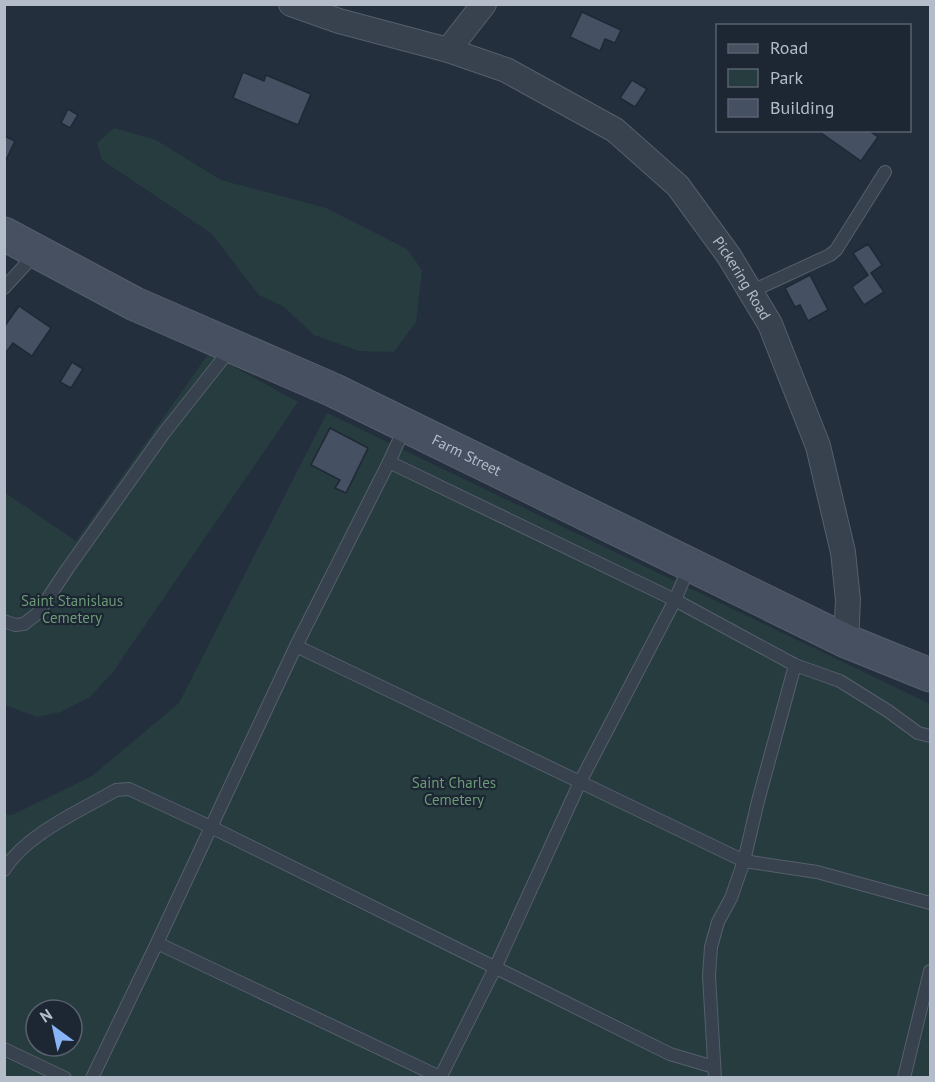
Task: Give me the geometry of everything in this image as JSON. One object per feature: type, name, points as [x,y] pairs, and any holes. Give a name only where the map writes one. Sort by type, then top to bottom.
[{"type":"street","name":"Pickering Road","points":[[291,4],[339,21],[448,50],[506,70],[615,130],[678,186],[729,256],[770,324],[818,446],[843,552],[848,600],[846,641]]},
{"type":"street","points":[[448,50],[484,4]]},
{"type":"street","name":"Farm Street","points":[[4,234],[135,304],[333,390],[846,641],[930,675]]},
{"type":"lane","points":[[750,292],[830,255],[836,250],[885,172]]},
{"type":"lane","points":[[4,288],[38,251]]},
{"type":"lane","points":[[4,621],[15,625],[24,624],[38,613],[164,433],[233,346]]},
{"type":"lane","points":[[92,1077],[296,646],[405,426]]},
{"type":"lane","points":[[389,462],[675,600],[795,664],[840,681],[918,732],[930,736]]},
{"type":"lane","points":[[157,943],[440,1077],[496,966],[580,782],[675,600],[691,564]]},
{"type":"lane","points":[[296,646],[744,861],[817,872],[930,903]]},
{"type":"lane","points":[[4,870],[12,858],[37,837],[116,790],[129,789],[211,826],[670,1054],[715,1072],[709,976],[711,947],[718,922],[731,898],[744,861],[795,664]]},
{"type":"lane","points":[[904,1077],[930,971]]},
{"type":"lane","points":[[4,1049],[65,1077]]},
{"type":"green space","points":[[114,128],[156,140],[221,180],[326,208],[407,249],[422,270],[416,322],[394,352],[359,351],[314,335],[284,307],[259,295],[211,233],[102,160],[97,143]]},
{"type":"green space","name":"Saint Stanislaus Cemetery","points":[[209,353],[298,402],[113,672],[90,697],[61,712],[37,717],[5,705],[4,492],[76,541]]},
{"type":"green space","name":"Saint Charles Cemetery","points":[[327,413],[930,704],[930,1077],[5,1078],[5,815],[12,815],[92,776],[179,703]]},
{"type":"building","points":[[582,12],[621,30],[615,43],[605,39],[600,51],[570,37]]},
{"type":"building","points":[[243,72],[264,81],[266,75],[311,94],[298,125],[233,98]]},
{"type":"building","points":[[632,80],[647,89],[635,107],[620,98]]},
{"type":"building","points":[[68,109],[78,115],[70,128],[61,123]]},
{"type":"building","points":[[820,132],[871,132],[878,137],[861,161]]},
{"type":"building","points":[[4,136],[15,141],[4,164]]},
{"type":"building","points":[[868,244],[882,265],[871,273],[884,292],[864,305],[852,287],[868,275],[853,253]]},
{"type":"building","points":[[810,275],[828,310],[808,321],[800,305],[795,307],[785,288]]},
{"type":"building","points":[[19,306],[51,328],[32,356],[13,343],[4,355],[4,327]]},
{"type":"building","points":[[72,362],[83,369],[71,388],[60,382]]},
{"type":"building","points":[[330,428],[368,448],[346,493],[335,488],[340,480],[311,465]]}]
